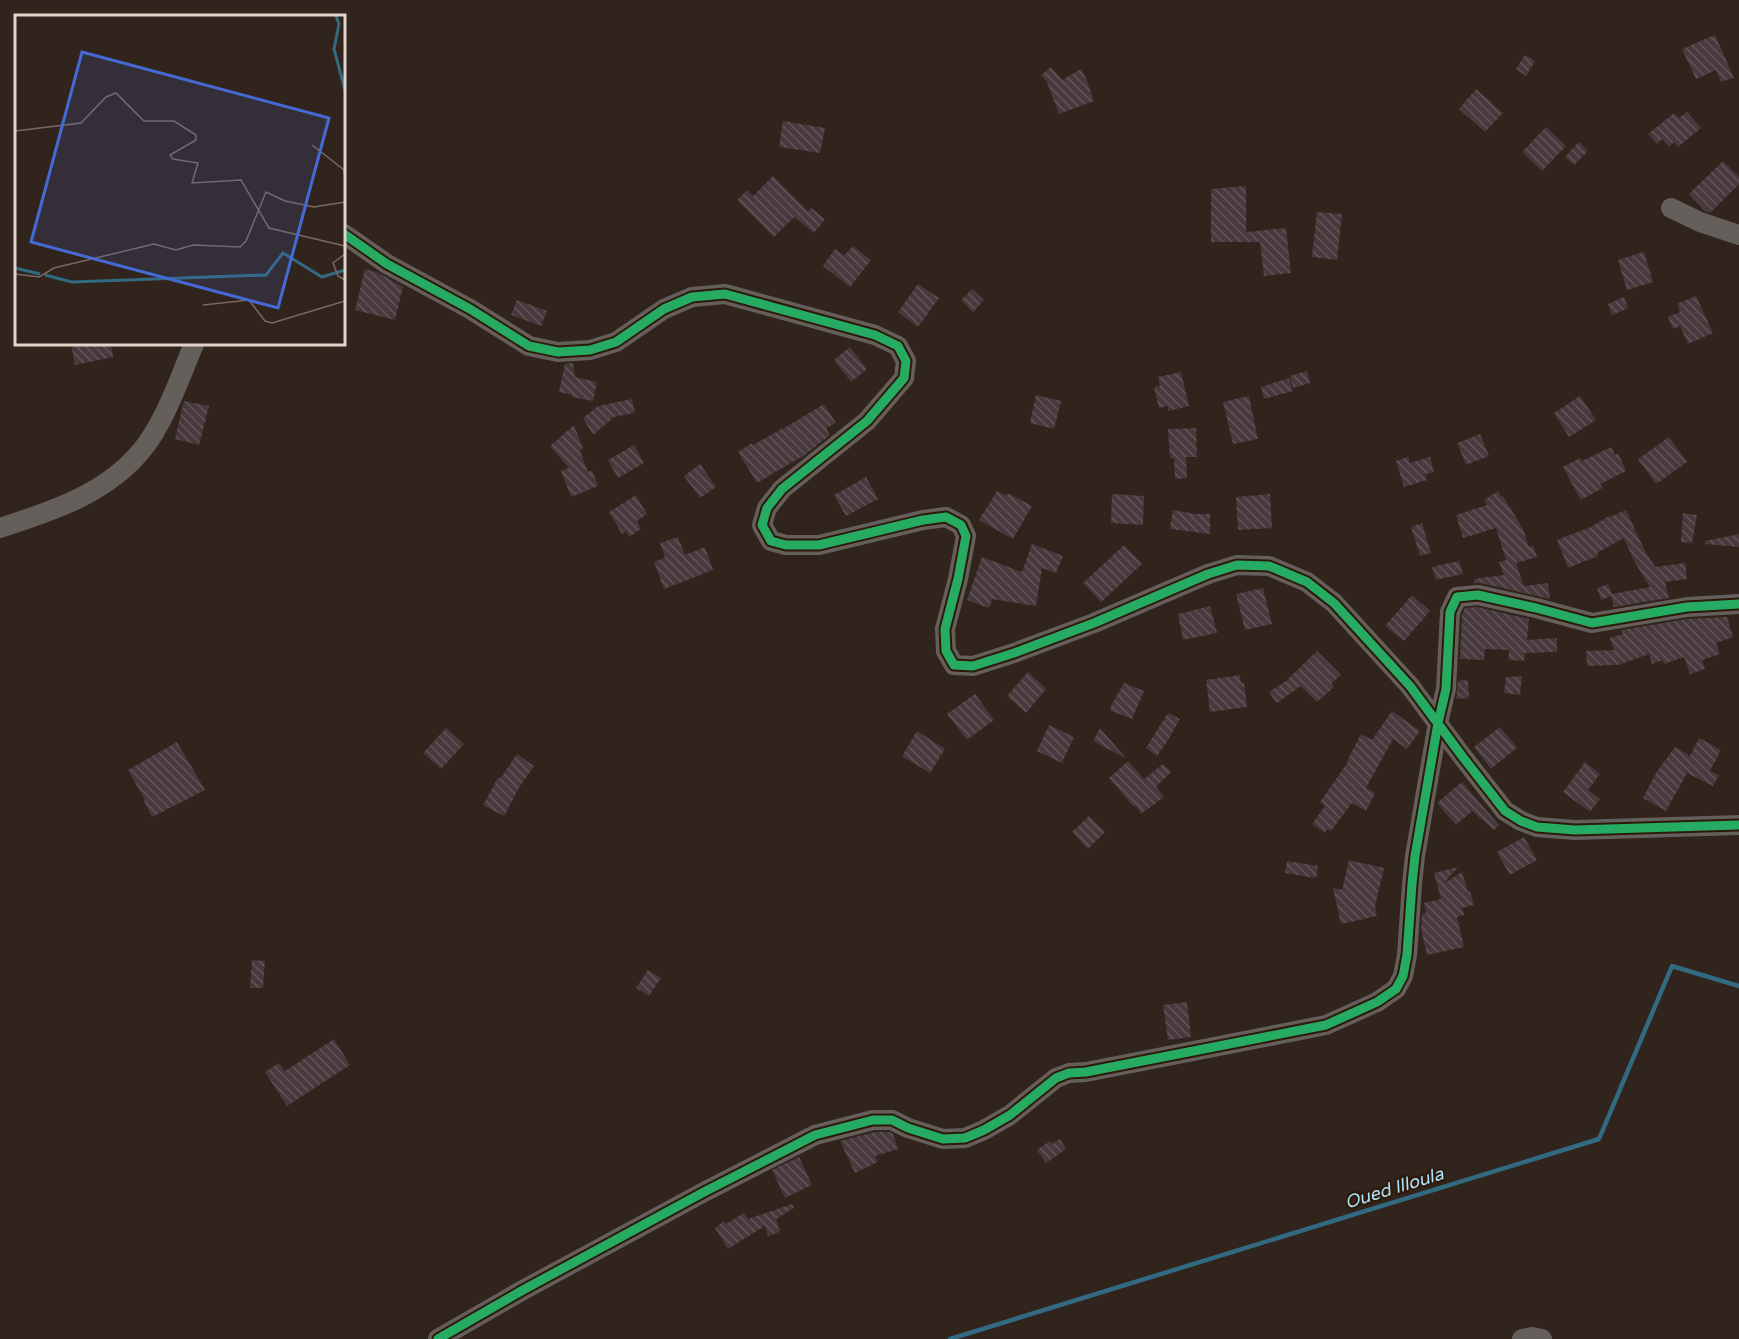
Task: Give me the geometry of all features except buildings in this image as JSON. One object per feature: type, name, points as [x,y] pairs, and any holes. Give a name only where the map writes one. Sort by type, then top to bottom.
[{"type":"street","points":[[1671,208],[1700,222],[1739,235]]},
{"type":"street","points":[[345,235],[387,264],[470,309],[529,346],[558,352],[590,350],[616,342],[664,309],[692,297],[725,294],[875,335],[898,346],[906,361],[904,378],[867,421],[782,489],[767,508],[762,525],[771,541],[786,545],[819,545],[881,532],[923,520],[946,517],[961,525],[966,536],[945,629],[946,651],[954,665],[973,666],[1014,653],[1094,623],[1208,574],[1237,565],[1269,566],[1307,582],[1334,603],[1410,686],[1505,811],[1521,821],[1537,827],[1575,830],[1739,825]]},
{"type":"street","points":[[0,528],[57,509],[93,492],[120,473],[142,450],[166,411],[194,345]]},
{"type":"street","points":[[438,1339],[523,1290],[814,1135],[873,1120],[892,1120],[943,1139],[965,1138],[984,1130],[1010,1114],[1056,1078],[1069,1073],[1086,1072],[1326,1025],[1377,1002],[1396,989],[1403,976],[1407,956],[1415,856],[1446,689],[1450,612],[1457,597],[1478,595],[1592,623],[1688,607],[1739,604]]},
{"type":"street","points":[[1522,1339],[1532,1337],[1542,1339]]},
{"type":"waterway","name":"Oued Illoula","points":[[950,1339],[1599,1139],[1672,966],[1739,986]]},
{"type":"cycle path","points":[[345,235],[387,264],[470,309],[529,346],[558,352],[590,350],[616,342],[664,309],[692,297],[725,294],[875,335],[898,346],[906,361],[904,378],[867,421],[782,489],[767,508],[762,525],[771,541],[786,545],[819,545],[923,520],[946,517],[961,525],[966,536],[945,629],[946,651],[954,665],[973,666],[1014,653],[1094,623],[1208,574],[1237,565],[1269,566],[1307,582],[1334,603],[1410,686],[1505,811],[1521,821],[1537,827],[1575,830],[1739,825]]},
{"type":"cycle path","points":[[438,1339],[704,1192],[815,1135],[873,1120],[892,1120],[908,1128],[943,1139],[965,1138],[1010,1115],[1056,1078],[1069,1073],[1086,1072],[1326,1025],[1377,1002],[1396,989],[1403,976],[1407,955],[1415,856],[1446,689],[1450,612],[1457,597],[1478,595],[1592,623],[1687,607],[1739,604]]}]
